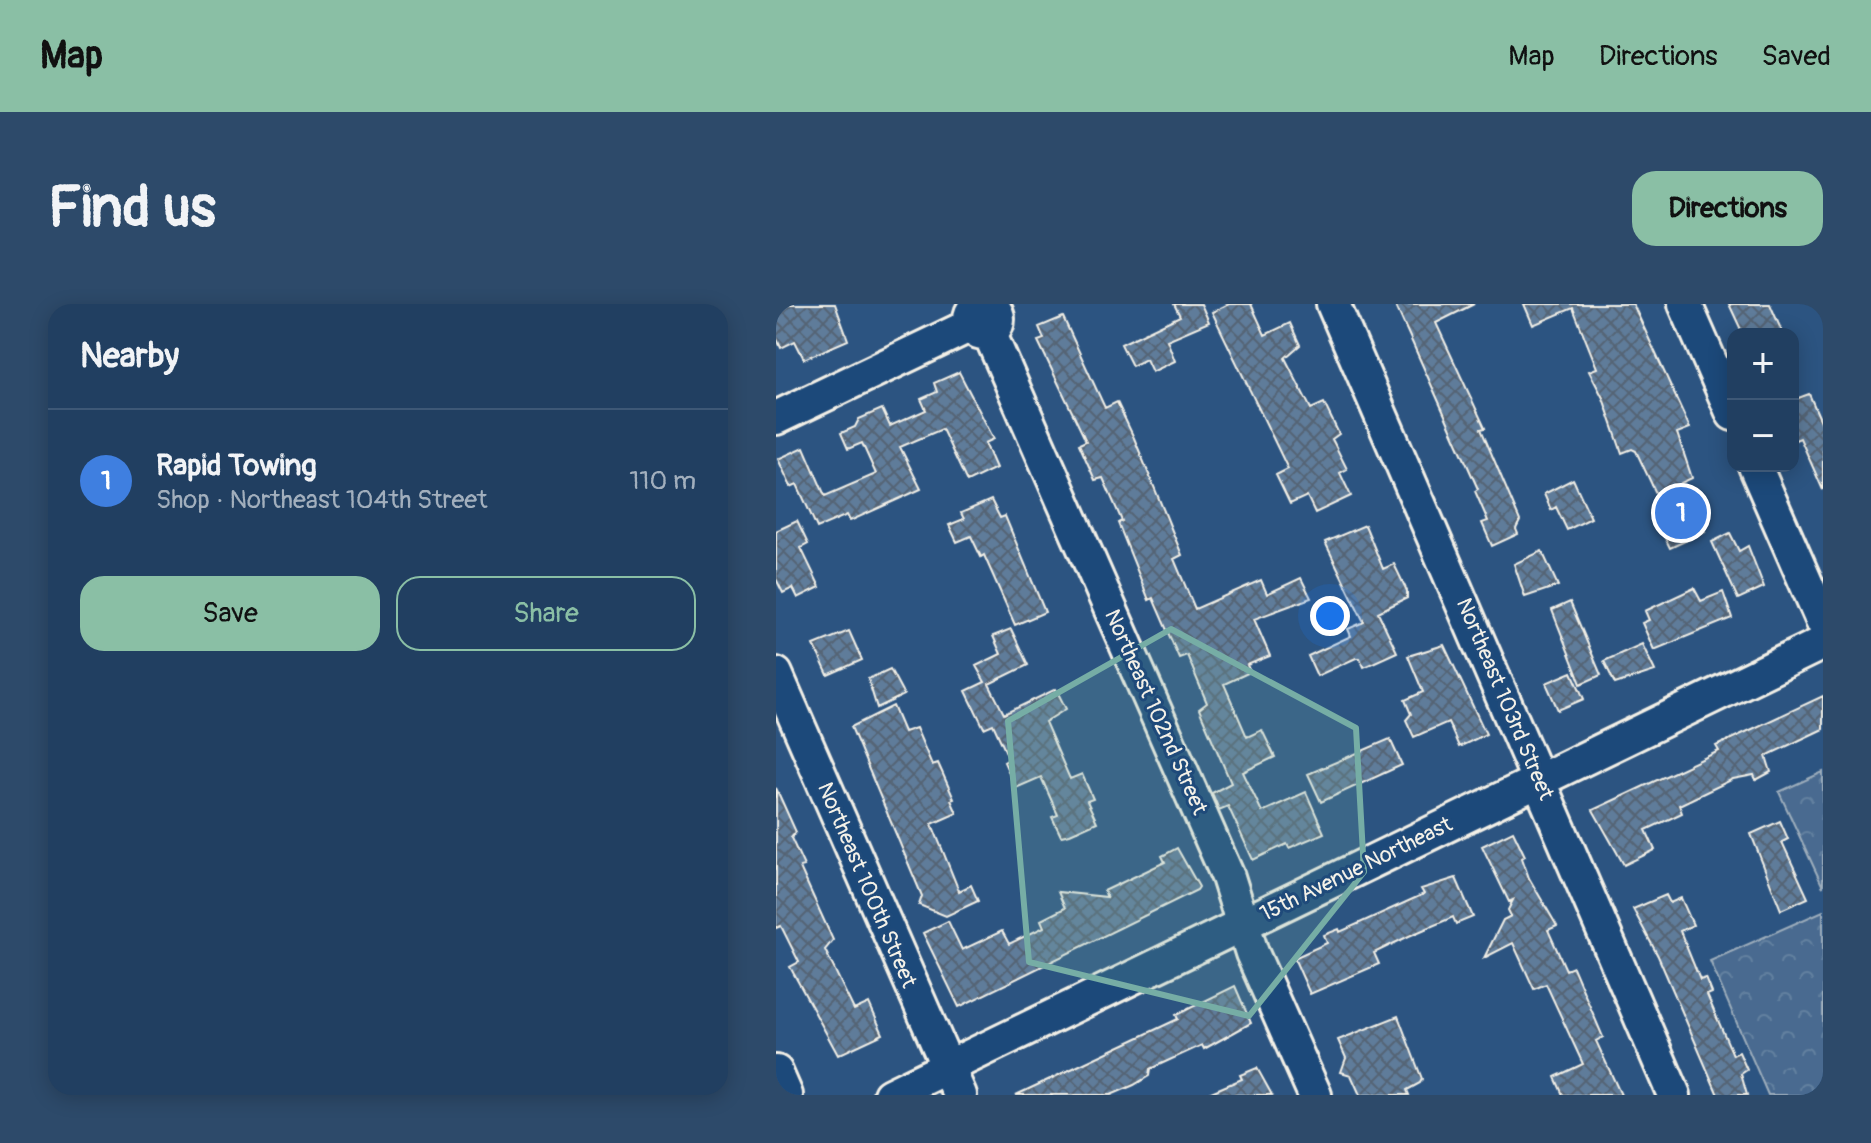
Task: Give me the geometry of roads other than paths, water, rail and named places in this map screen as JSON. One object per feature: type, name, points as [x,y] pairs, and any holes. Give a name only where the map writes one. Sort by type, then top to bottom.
[{"type":"street","name":"Northeast 103rd Street","points":[[1333,304],[1674,1095]]},
{"type":"street","points":[[1685,304],[1727,400]]},
{"type":"street","points":[[776,418],[988,314]]},
{"type":"street","name":"Northeast 102nd Street","points":[[988,314],[1228,877],[1243,924],[1315,1095]]},
{"type":"street","points":[[1758,472],[1823,622]]},
{"type":"street","name":"15th Avenue Northeast","points":[[890,1095],[954,1081],[1243,924],[1823,643]]},
{"type":"street","name":"Northeast 100th Street","points":[[776,674],[954,1081]]},
{"type":"street","points":[[776,1072],[786,1095]]},
{"type":"place","name":"Rapid Towing","points":[[1681,513]]}]
